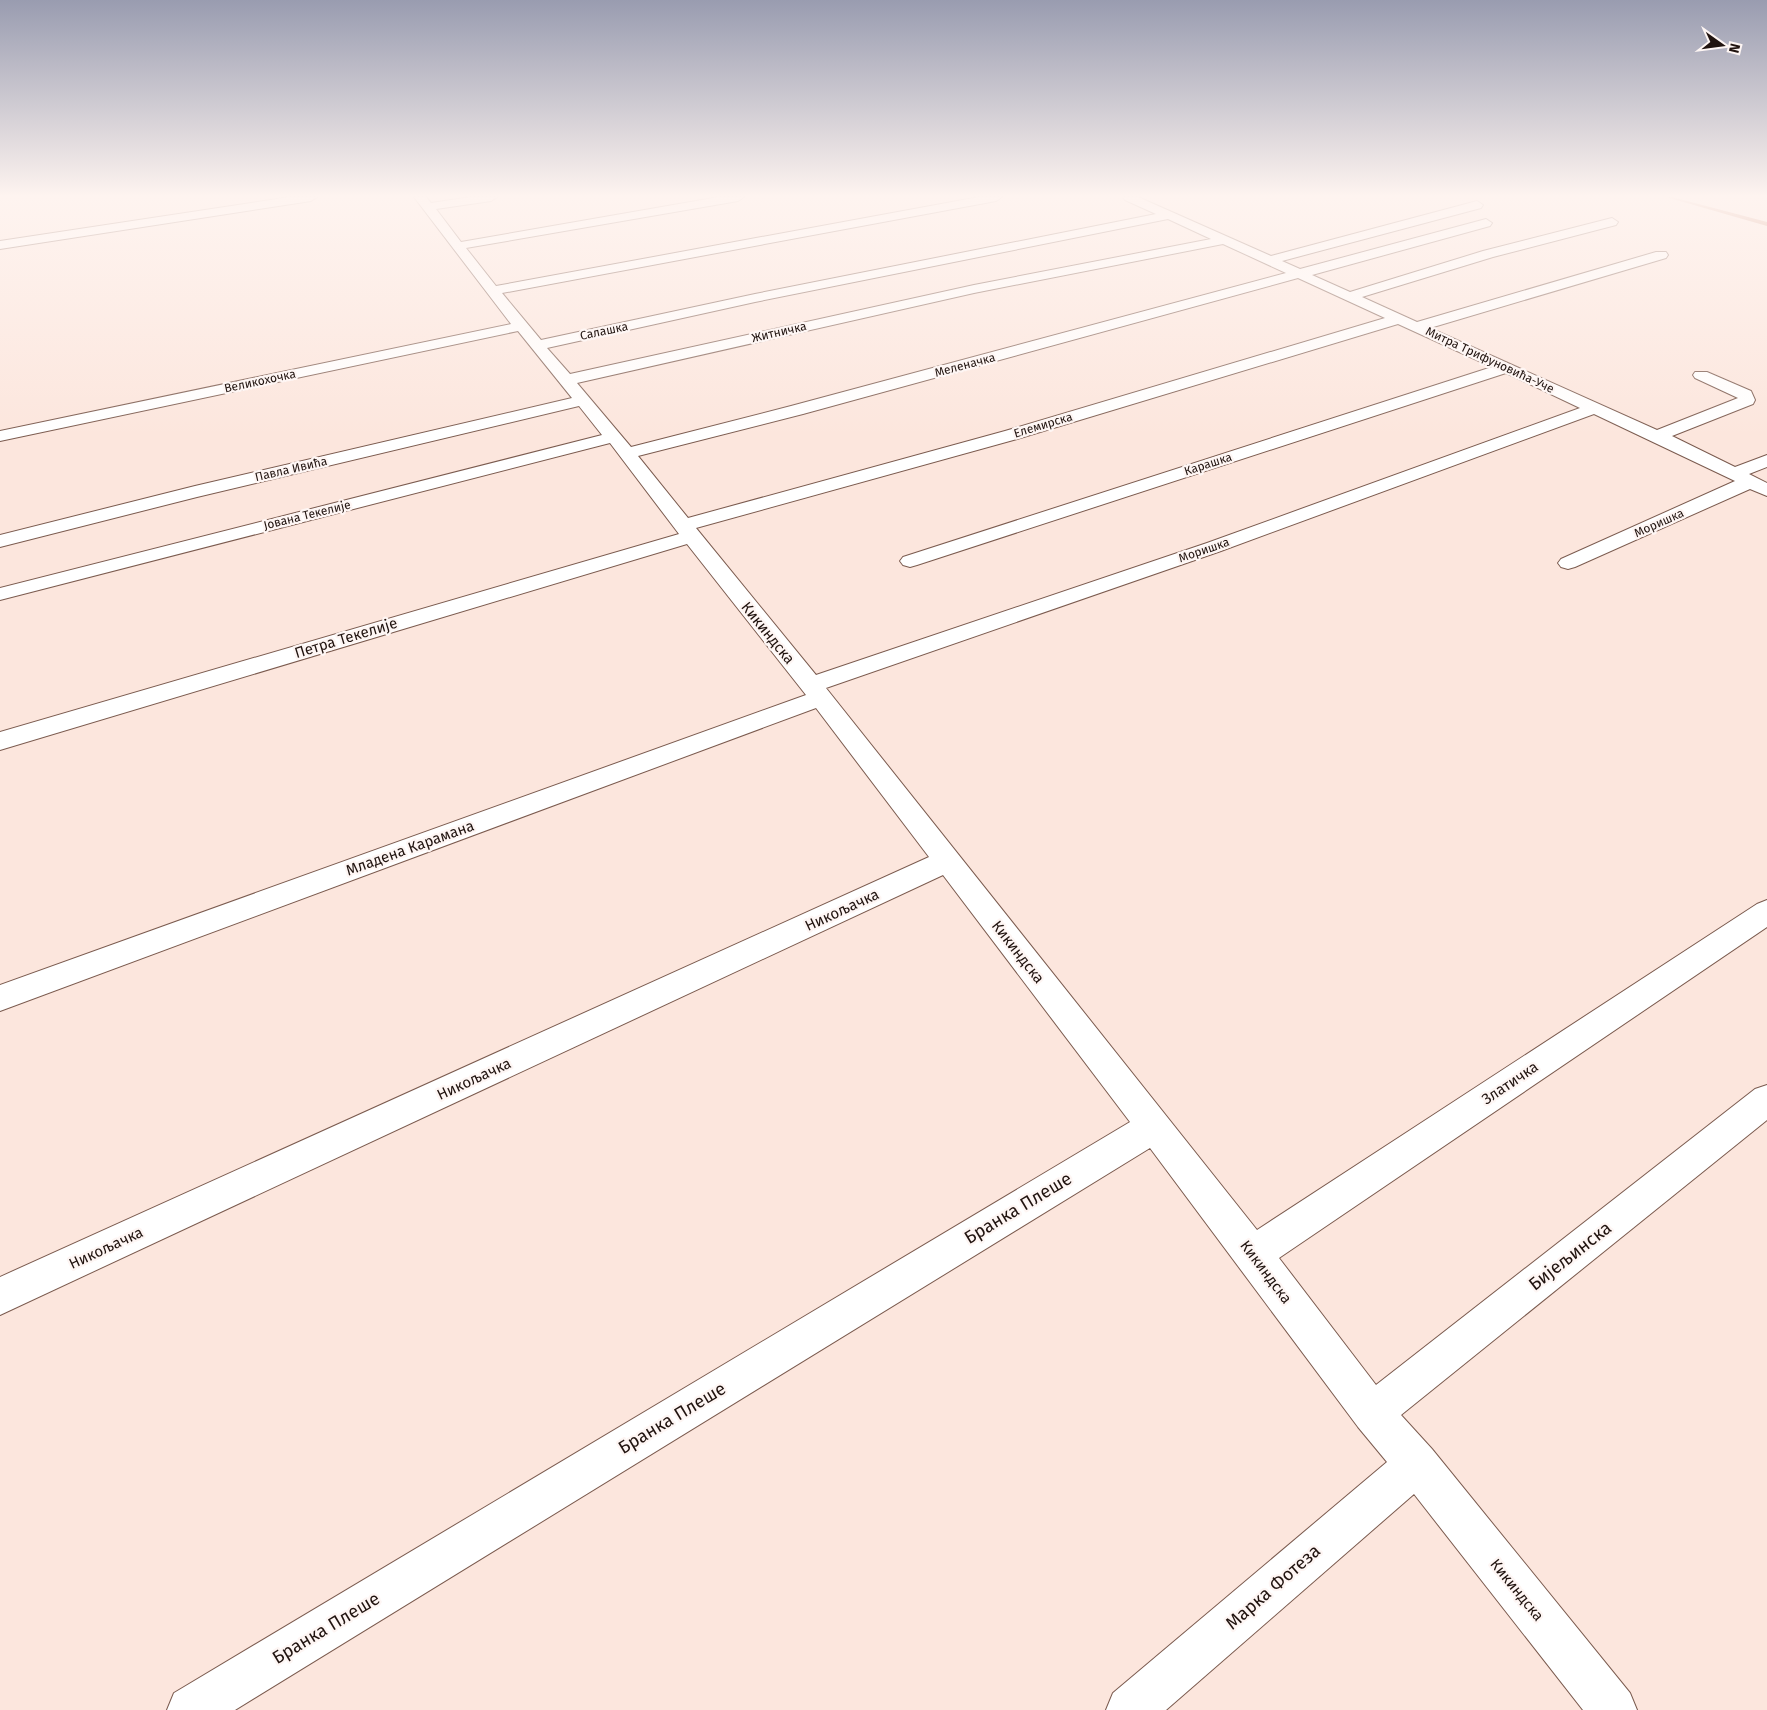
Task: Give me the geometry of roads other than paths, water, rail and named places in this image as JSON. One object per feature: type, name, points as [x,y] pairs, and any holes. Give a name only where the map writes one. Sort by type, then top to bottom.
[{"type":"street","name":"Кикиндска","points":[[481,277],[689,530],[731,587],[948,861],[1253,1254],[1372,1413],[1417,1464],[1613,1710]]},
{"type":"street","points":[[492,291],[568,277]]},
{"type":"street","name":"Салашка","points":[[529,336],[755,298],[861,277]]},
{"type":"street","name":"Житничка","points":[[575,390],[964,291],[1037,277]]},
{"type":"street","name":"Меленачка","points":[[621,445],[806,408],[1288,277]]},
{"type":"street","name":"Митра Трифуновића-Уче","points":[[1310,277],[1657,436],[1750,482]]},
{"type":"street","points":[[1351,296],[1414,277]]},
{"type":"street","points":[[1417,327],[1500,300],[1581,277]]},
{"type":"street","name":"Елемирска","points":[[689,530],[1399,319]]},
{"type":"street","name":"Великохочка","points":[[0,436],[529,336]]},
{"type":"street","name":"Карашка","points":[[910,562],[1506,368]]},
{"type":"street","points":[[1657,436],[1747,400],[1746,395],[1701,375]]},
{"type":"street","name":"Павла Ивића","points":[[0,541],[196,492],[575,390]]},
{"type":"street","name":"Моришка","points":[[815,692],[1595,408]]},
{"type":"street","name":"Јована Текелије","points":[[0,594],[621,445]]},
{"type":"street","name":"Моришка","points":[[1568,563],[1750,482],[1767,460]]},
{"type":"street","name":"Петра Текелије","points":[[0,741],[689,530]]},
{"type":"street","name":"Младена Карамана","points":[[0,998],[815,692]]},
{"type":"street","name":"Никољачка","points":[[0,1296],[948,861]]},
{"type":"street","name":"Златичка","points":[[1253,1254],[1767,912]]},
{"type":"street","name":"Бијељинска","points":[[1372,1413],[1767,1100]]},
{"type":"street","name":"Бранка Плеше","points":[[191,1710],[1153,1126]]},
{"type":"street","name":"Марка Фотеза","points":[[1130,1710],[1417,1464]]}]
